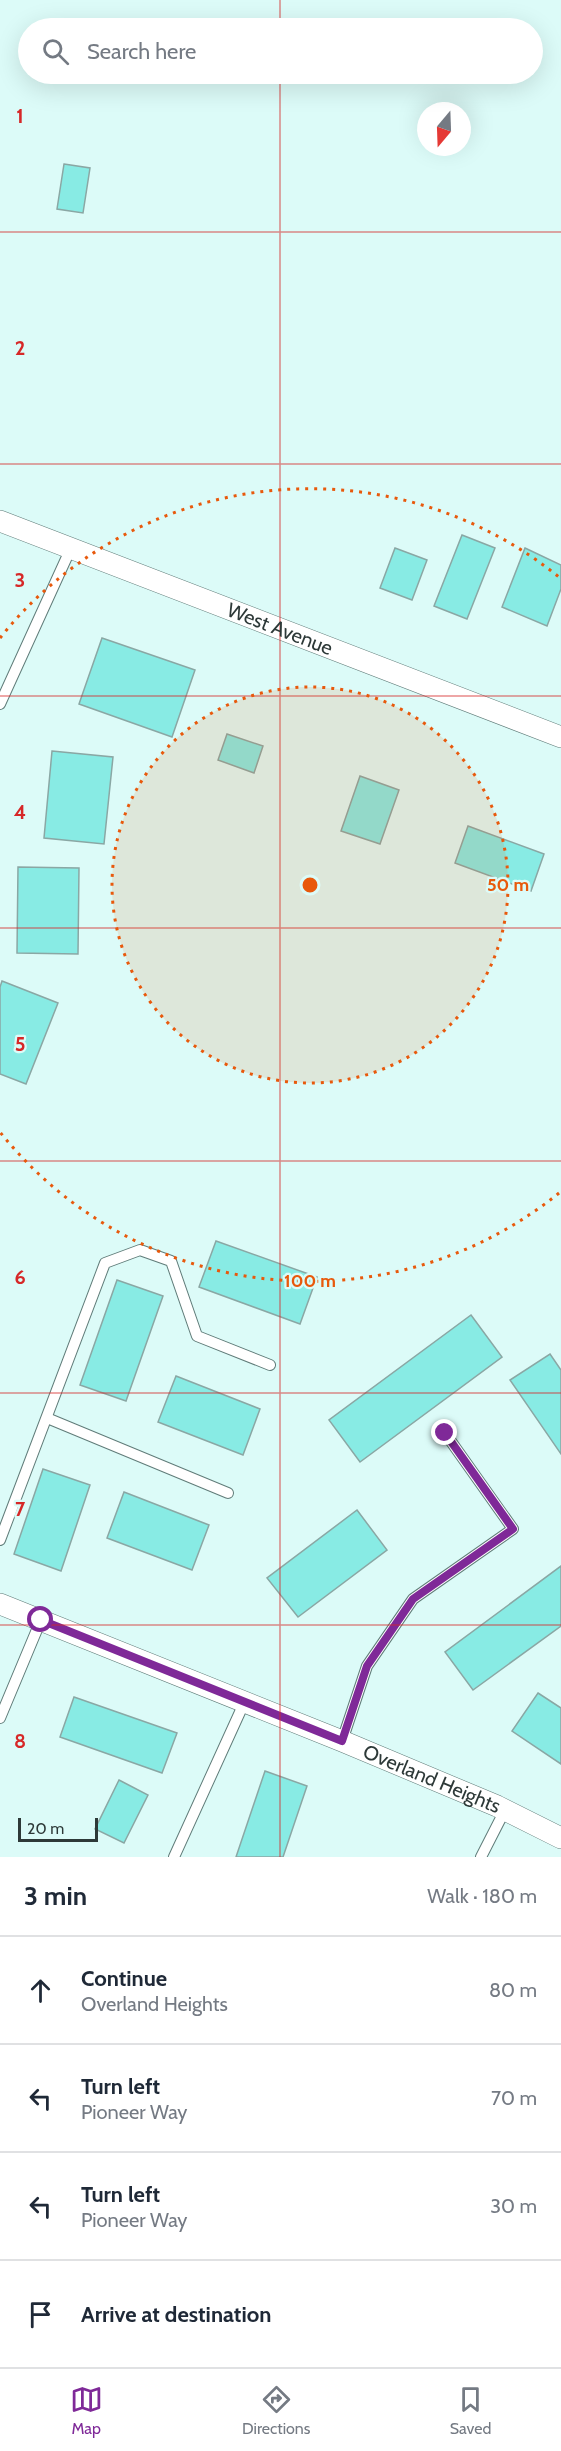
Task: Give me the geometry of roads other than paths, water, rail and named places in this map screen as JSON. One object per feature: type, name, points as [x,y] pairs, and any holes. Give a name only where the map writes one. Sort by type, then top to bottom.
[{"type":"street","name":"West Avenue","points":[[0,521],[561,737]]},
{"type":"street","name":"Overland Heights","points":[[0,1604],[342,1741],[505,1810],[561,1838]]},
{"type":"lane","points":[[0,704],[71,548]]},
{"type":"lane","points":[[0,1540],[105,1263],[140,1250],[171,1262],[197,1336],[270,1365]]},
{"type":"lane","points":[[47,1418],[228,1493]]},
{"type":"lane","points":[[342,1741],[367,1666],[413,1599],[513,1529],[445,1433]]},
{"type":"lane","points":[[0,1719],[41,1620]]},
{"type":"lane","points":[[174,1857],[245,1701]]},
{"type":"lane","points":[[481,1857],[505,1810]]}]
